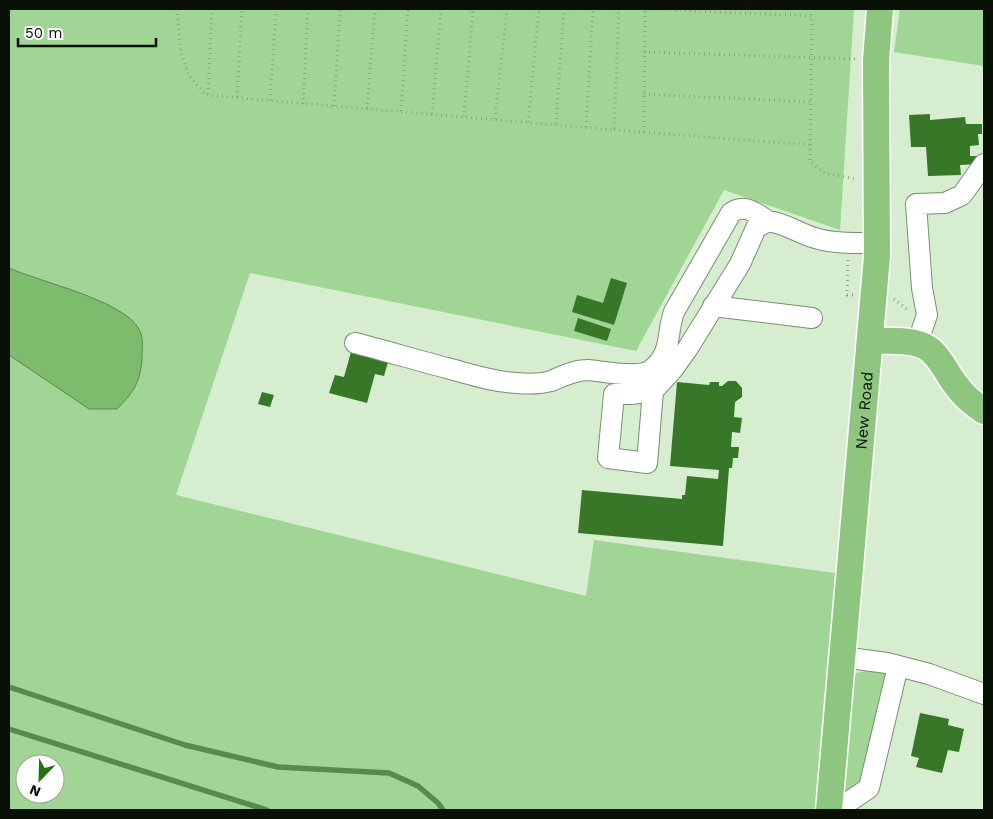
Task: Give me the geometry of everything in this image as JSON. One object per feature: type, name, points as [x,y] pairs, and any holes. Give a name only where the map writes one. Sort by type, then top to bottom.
[{"type":"main road","name":"New Road","points":[[829,804],[877,243],[876,60],[880,9]]},
{"type":"main road","points":[[870,341],[917,344],[926,347],[937,357],[957,386],[975,405],[984,411]]},
{"type":"lane","points":[[917,344],[927,315],[922,288],[916,204],[945,203],[962,195],[984,164]]},
{"type":"lane","points":[[355,343],[491,380],[517,384],[543,383],[574,372],[587,370],[639,373],[650,371],[662,360],[667,348],[670,324],[674,312],[731,213],[737,209],[743,208],[768,221],[780,222],[816,238],[848,243],[877,243]]},
{"type":"lane","points":[[653,390],[680,360],[740,264],[756,228],[768,221]]},
{"type":"lane","points":[[713,306],[812,318]]},
{"type":"lane","points":[[842,657],[887,663],[929,674],[984,694]]},
{"type":"lane","points":[[829,804],[847,802],[868,788],[898,666]]},
{"type":"path","points":[[177,9],[181,53],[189,76],[206,95],[810,145]]},
{"type":"path","points":[[208,94],[212,9]]},
{"type":"path","points":[[237,97],[242,9]]},
{"type":"path","points":[[270,100],[276,9]]},
{"type":"path","points":[[303,104],[308,9]]},
{"type":"path","points":[[334,106],[340,9]]},
{"type":"path","points":[[367,109],[375,9]]},
{"type":"path","points":[[400,110],[408,9]]},
{"type":"path","points":[[432,114],[441,9]]},
{"type":"path","points":[[464,117],[473,9]]},
{"type":"path","points":[[495,119],[507,9]]},
{"type":"path","points":[[528,122],[539,9]]},
{"type":"path","points":[[556,124],[564,9]]},
{"type":"path","points":[[586,127],[593,9]]},
{"type":"path","points":[[614,130],[619,9]]},
{"type":"path","points":[[644,132],[645,9],[812,16]]},
{"type":"path","points":[[812,9],[810,162],[825,173],[877,185]]},
{"type":"path","points":[[644,52],[811,56],[876,60]]},
{"type":"path","points":[[644,94],[810,102]]},
{"type":"path","points":[[848,243],[848,295],[854,295]]},
{"type":"shaded area","points":[[9,9],[854,9],[840,230],[724,190],[636,351],[250,273],[176,495],[586,596],[594,540],[849,575],[829,810],[9,810]]},
{"type":"shaded area","points":[[900,9],[984,9],[984,66],[894,52]]},
{"type":"shaded area","points":[[9,268],[99,301],[116,309],[130,319],[139,329],[142,336],[140,375],[131,393],[117,409],[89,409],[9,355]]},
{"type":"shaded area","points":[[876,669],[884,672],[887,680],[868,778],[854,793],[842,792],[853,678],[856,673]]},
{"type":"building","points":[[930,114],[930,120],[965,117],[966,124],[982,124],[982,134],[978,134],[979,145],[970,146],[970,156],[980,156],[980,164],[960,165],[961,175],[928,176],[926,147],[911,147],[909,115]]},
{"type":"building","points":[[611,278],[627,283],[614,325],[572,312],[577,295],[603,303]]},
{"type":"building","points":[[578,318],[611,329],[607,341],[574,331]]},
{"type":"building","points":[[351,352],[388,362],[384,376],[375,374],[367,403],[329,393],[335,375],[344,377]]},
{"type":"building","points":[[728,381],[736,381],[742,388],[742,397],[735,402],[734,417],[742,418],[740,433],[732,432],[731,447],[739,447],[738,458],[733,458],[732,468],[729,468],[723,546],[578,533],[582,490],[682,499],[682,495],[685,495],[687,476],[718,479],[719,470],[670,466],[677,382],[709,385],[710,382],[719,382],[719,386],[722,386]]},
{"type":"building","points":[[262,392],[274,395],[270,407],[258,404]]},
{"type":"building","points":[[920,713],[949,719],[948,725],[964,729],[959,752],[948,750],[942,773],[916,767],[919,758],[911,756]]},
{"type":"waterway","points":[[9,687],[185,745],[278,767],[389,773],[418,786],[438,803],[443,810]]},
{"type":"waterway","points":[[9,729],[267,810]]}]
